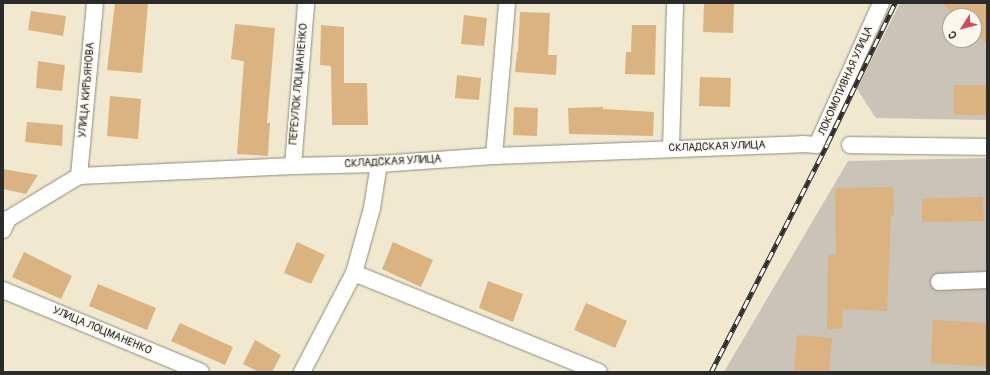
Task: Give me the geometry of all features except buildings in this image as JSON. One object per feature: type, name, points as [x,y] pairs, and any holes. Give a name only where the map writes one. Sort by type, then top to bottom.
[{"type":"street","name":"УЛИЦА КИРЬЯНОВА","points":[[79,176],[95,3]]},
{"type":"street","name":"ПЕРЕУЛОК ЛОЦМАНЕНКО","points":[[293,166],[306,3]]},
{"type":"street","points":[[494,156],[508,3]]},
{"type":"street","points":[[671,149],[675,3]]},
{"type":"street","name":"ЛОКОМОТИВНАЯ УЛИЦА","points":[[802,144],[817,145],[881,3]]},
{"type":"street","name":"СКЛАДСКАЯ УЛИЦА","points":[[3,230],[8,219],[79,176],[293,166],[379,164],[494,156],[802,144]]},
{"type":"street","points":[[850,144],[987,147]]},
{"type":"street","points":[[302,372],[354,273],[372,208],[379,164]]},
{"type":"street","points":[[354,273],[599,372]]},
{"type":"street","points":[[939,282],[987,280]]},
{"type":"street","name":"УЛИЦА ЛОЦМАНЕНКО","points":[[3,290],[201,372]]},
{"type":"shaded area","points":[[900,3],[987,3],[987,120],[876,118],[857,89]]},
{"type":"shaded area","points":[[987,158],[987,372],[724,372],[848,161]]},
{"type":"railway","points":[[711,372],[827,144],[895,3]]}]
